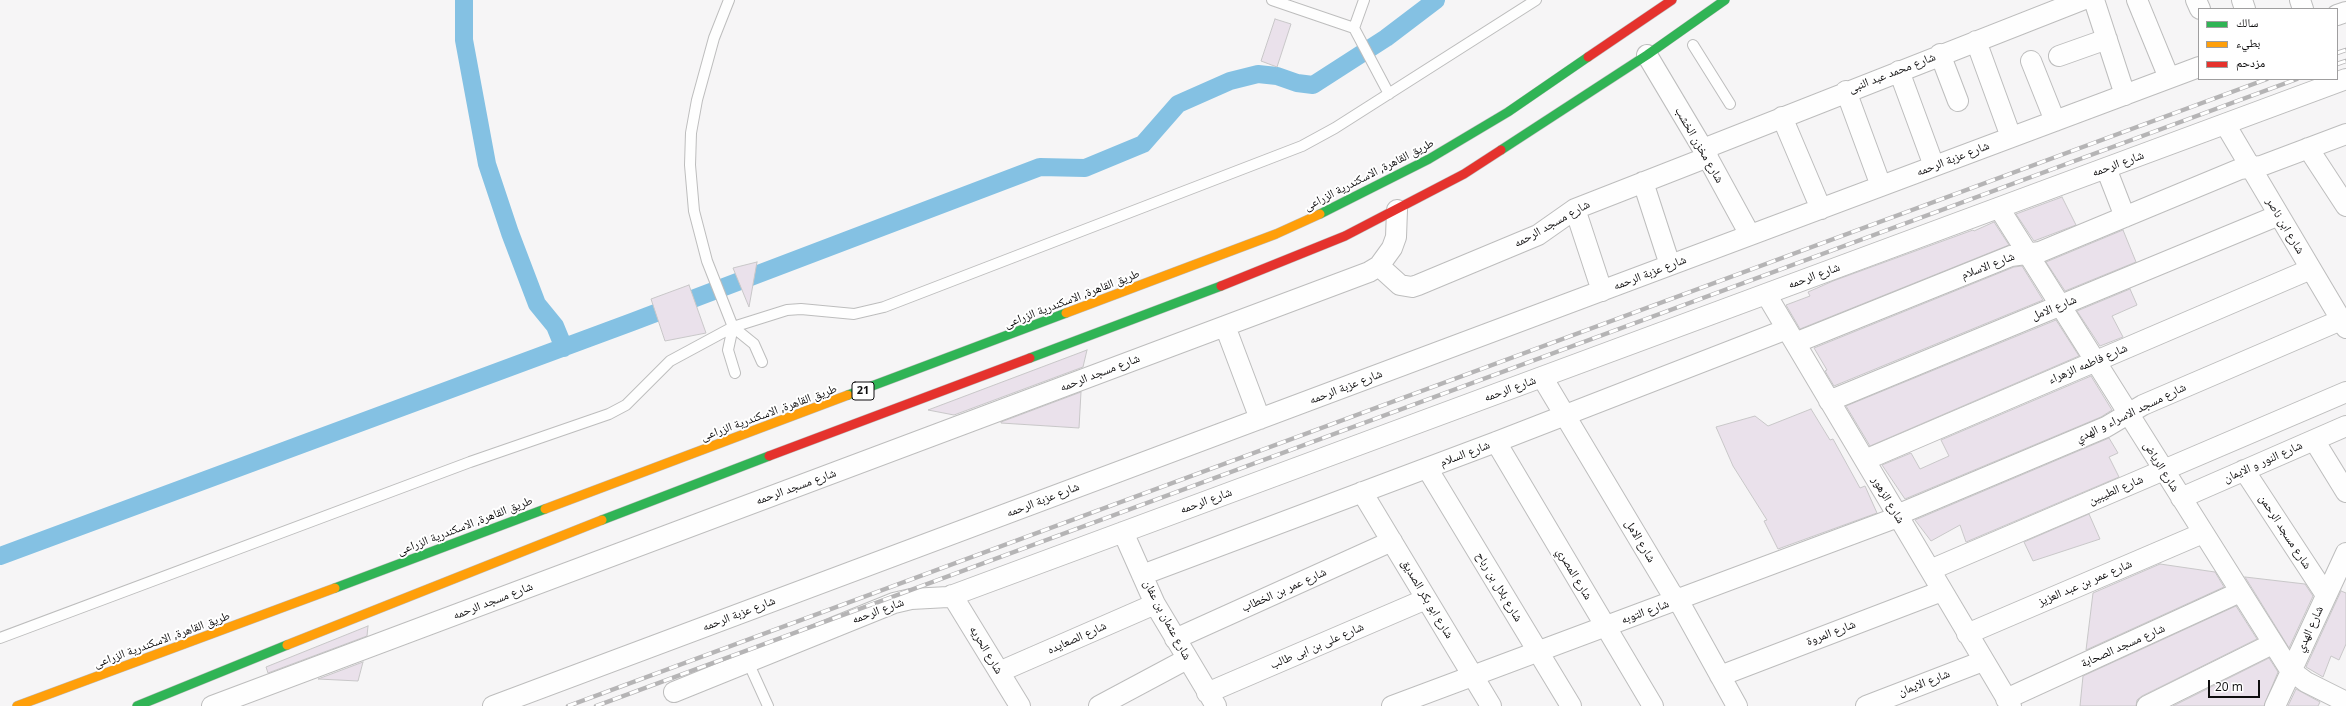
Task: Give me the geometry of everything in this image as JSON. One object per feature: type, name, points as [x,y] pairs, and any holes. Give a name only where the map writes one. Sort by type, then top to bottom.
[{"type":"highway","name":"طريق القاهرة, الاسكندرية الزراعى","points":[[17,706],[261,616],[1276,234],[1347,201],[1429,159],[1508,112],[1672,0]]},
{"type":"highway","name":"21","points":[[137,706],[550,538],[1280,264],[1345,236],[1464,174],[1646,55],[1725,0]]},
{"type":"street","name":"شارع محمد عبد النبى","points":[[1705,153],[1782,117],[1846,91],[2082,0]]},
{"type":"street","points":[[2094,0],[2125,95]]},
{"type":"street","points":[[2138,0],[2169,78]]},
{"type":"street","points":[[2059,56],[2107,39]]},
{"type":"street","points":[[1976,41],[2011,137]]},
{"type":"street","points":[[1940,54],[1958,101]]},
{"type":"street","name":"شارع مخزن الخشب","points":[[1646,55],[1705,153],[1750,235]]},
{"type":"street","points":[[2032,61],[2055,121]]},
{"type":"street","name":"شارع عزبة الرحمه","points":[[493,706],[2198,67]]},
{"type":"street","points":[[1899,71],[1934,166]]},
{"type":"street","name":"شارع الرحمه","points":[[674,692],[901,601],[940,599],[952,595],[2346,79]]},
{"type":"street","points":[[1846,91],[1881,186]]},
{"type":"street","points":[[1782,117],[1821,209]]},
{"type":"street","name":"شارع ابن ناصر","points":[[2225,124],[2344,324]]},
{"type":"street","name":"شارع الاسلام","points":[[1791,336],[2011,256],[2040,252],[2249,166],[2261,166],[2346,134]]},
{"type":"street","points":[[2308,148],[2346,206]]},
{"type":"street","name":"شارع مسجد الرحمه","points":[[1379,266],[1400,285],[1412,287],[1418,285],[1538,235],[1575,209],[1643,182],[1705,153]]},
{"type":"street","points":[[2106,168],[2125,217]]},
{"type":"street","points":[[1643,182],[1670,265]]},
{"type":"street","name":"شارع الرياض","points":[[1999,208],[2272,644],[2290,670],[2306,682],[2346,702]]},
{"type":"street","points":[[1575,209],[1602,291]]},
{"type":"street","name":"شارع مسجد الرحمه","points":[[212,706],[1369,272],[1379,266],[1390,253],[1396,237],[1397,210]]},
{"type":"street","name":"شارع الامل","points":[[1829,401],[2279,215]]},
{"type":"street","name":"شارع فاطمه الزهراء","points":[[1864,460],[2311,268]]},
{"type":"street","name":"شارع الزهور","points":[[1766,294],[2008,702]]},
{"type":"street","name":"شارع مسجد الاسراء و الهدي","points":[[1898,516],[2106,428],[2143,405],[2344,324]]},
{"type":"street","points":[[1225,326],[1260,419]]},
{"type":"street","name":"شارع السلام","points":[[1142,575],[1565,415],[1791,336]]},
{"type":"street","name":"شارع الامل","points":[[1542,377],[1677,600],[1737,706]]},
{"type":"street","name":"شارع الطيبين","points":[[1930,570],[2346,392]]},
{"type":"street","name":"شارع النور و الايمان","points":[[2181,498],[2346,426]]},
{"type":"street","points":[[2314,440],[2346,492]]},
{"type":"street","name":"شارع المصري","points":[[1496,442],[1652,706]]},
{"type":"street","name":"شارع بلال بن رباح","points":[[1427,468],[1571,706]]},
{"type":"street","name":"شارع مسجد الرحمن","points":[[2244,470],[2326,595]]},
{"type":"street","name":"شارع ابو بكر الصديق","points":[[1362,492],[1491,706]]},
{"type":"street","name":"شارع التوبه","points":[[1395,706],[1898,516]]},
{"type":"street","name":"شارع عثمان بن عفان","points":[[1123,532],[1156,604],[1187,659],[1212,699]]},
{"type":"street","name":"شارع عمر بن عبد العزيز","points":[[1967,634],[2203,533]]},
{"type":"street","name":"شارع عمر بن الخطاب","points":[[1175,638],[1392,541]]},
{"type":"street","name":"شارع الهدي","points":[[2275,706],[2290,670],[2346,553]]},
{"type":"street","name":"شارع المروة","points":[[1720,676],[1942,591]]},
{"type":"street","name":"شارع مسجد الصحابة","points":[[2008,702],[2240,592]]},
{"type":"street","name":"شارع الحريه","points":[[952,595],[1020,706]]},
{"type":"street","name":"شارع على بن ابى طالب","points":[[1212,699],[1426,599]]},
{"type":"street","name":"شارع الصعايده","points":[[999,672],[1156,604]]},
{"type":"street","points":[[2147,706],[2272,644]]},
{"type":"street","points":[[1099,706],[1187,659]]},
{"type":"street","name":"شارع الايمان","points":[[1866,706],[1983,661]]},
{"type":"lane","points":[[729,0],[714,38],[697,100],[691,133],[690,165],[694,211],[708,261],[733,327],[754,344],[762,362]]},
{"type":"lane","points":[[1272,0],[1354,28]]},
{"type":"lane","points":[[1364,0],[1354,28],[1360,43],[1388,94]]},
{"type":"lane","points":[[0,638],[470,462],[609,414],[626,405],[670,361],[733,327],[787,310],[801,309],[854,314],[884,307],[1302,146],[1335,128],[1536,0]]},
{"type":"lane","points":[[1693,45],[1730,104]]},
{"type":"lane","points":[[733,327],[728,350],[735,373]]},
{"type":"lane","points":[[748,662],[768,706]]},
{"type":"building","points":[[1275,19],[1291,24],[1277,67],[1261,61]]},
{"type":"building","points":[[2062,197],[2076,225],[2034,241],[2016,214]]},
{"type":"building","points":[[1994,222],[2009,245],[1800,329],[1786,305],[1810,296],[1808,292],[1833,281],[1973,230],[1974,231]]},
{"type":"building","points":[[2123,230],[2136,262],[2065,291],[2046,262]]},
{"type":"building","points":[[757,262],[749,307],[733,268]]},
{"type":"building","points":[[2022,266],[2043,300],[1834,386],[1825,371],[1827,370],[1814,348],[2014,267]]},
{"type":"building","points":[[689,285],[706,333],[665,341],[651,299]]},
{"type":"building","points":[[2130,289],[2137,305],[2112,316],[2123,337],[2100,346],[2077,311]]},
{"type":"building","points":[[2056,320],[2079,356],[1870,446],[1846,406]]},
{"type":"building","points":[[1087,350],[1083,367],[954,415],[928,410]]},
{"type":"building","points":[[2091,376],[2112,410],[2101,417],[1905,499],[1882,465],[1911,453],[1920,469],[1949,456],[1941,440]]},
{"type":"building","points":[[1081,392],[1079,428],[1001,423],[1001,422]]},
{"type":"building","points":[[1811,409],[1830,440],[1833,439],[1860,488],[1865,486],[1877,513],[1778,549],[1764,521],[1767,520],[1733,466],[1716,427],[1755,416],[1768,426]]},
{"type":"building","points":[[2109,438],[2118,453],[2109,457],[2119,477],[1966,542],[1960,525],[1931,541],[1915,520]]},
{"type":"building","points":[[2089,514],[2100,539],[2033,561],[2024,542]]},
{"type":"building","points":[[2160,564],[2215,572],[2224,587],[2086,650],[2093,593]]},
{"type":"building","points":[[2245,577],[2305,584],[2313,596],[2289,648]]},
{"type":"building","points":[[2341,591],[2346,593],[2346,644],[2339,660],[2331,656],[2323,677],[2306,667]]},
{"type":"building","points":[[2236,606],[2257,639],[2142,696],[2137,700],[2136,706],[2080,706],[2083,676]]},
{"type":"building","points":[[368,626],[367,636],[268,673],[266,667]]},
{"type":"building","points":[[2269,658],[2278,672],[2264,706],[2173,706]]},
{"type":"building","points":[[363,662],[358,681],[318,679]]},
{"type":"building","points":[[2296,689],[2320,702],[2318,706],[2288,706]]},
{"type":"waterway","points":[[464,0],[464,40],[487,164],[510,233],[537,304],[555,326],[564,348]]},
{"type":"waterway","points":[[0,556],[632,322],[1040,167],[1085,168],[1143,144],[1178,104],[1230,81],[1258,74],[1277,76],[1297,83],[1313,85],[1386,38],[1436,0]]},
{"type":"railway","points":[[2338,53],[2346,50]]},
{"type":"railway","points":[[2338,64],[2346,61]]},
{"type":"railway","points":[[568,706],[2264,80]]},
{"type":"railway","points":[[596,706],[2294,80]]},
{"type":"traffic: fast","points":[[1501,150],[1647,55],[1725,0]]},
{"type":"traffic: fast","points":[[1320,214],[1429,159],[1508,112],[1588,57]]},
{"type":"traffic: fast","points":[[1030,358],[1221,286]]},
{"type":"traffic: fast","points":[[848,395],[1066,313]]},
{"type":"traffic: fast","points":[[602,520],[769,456]]},
{"type":"traffic: fast","points":[[335,588],[545,509]]},
{"type":"traffic: fast","points":[[137,706],[287,645]]},
{"type":"traffic: slow","points":[[1066,313],[1276,234],[1320,214]]},
{"type":"traffic: slow","points":[[545,509],[848,395]]},
{"type":"traffic: slow","points":[[287,645],[602,520]]},
{"type":"traffic: slow","points":[[17,706],[335,588]]},
{"type":"traffic: jam","points":[[1588,57],[1672,0]]},
{"type":"traffic: jam","points":[[1221,286],[1345,236],[1464,174],[1501,150]]},
{"type":"traffic: jam","points":[[769,456],[1030,358]]}]
